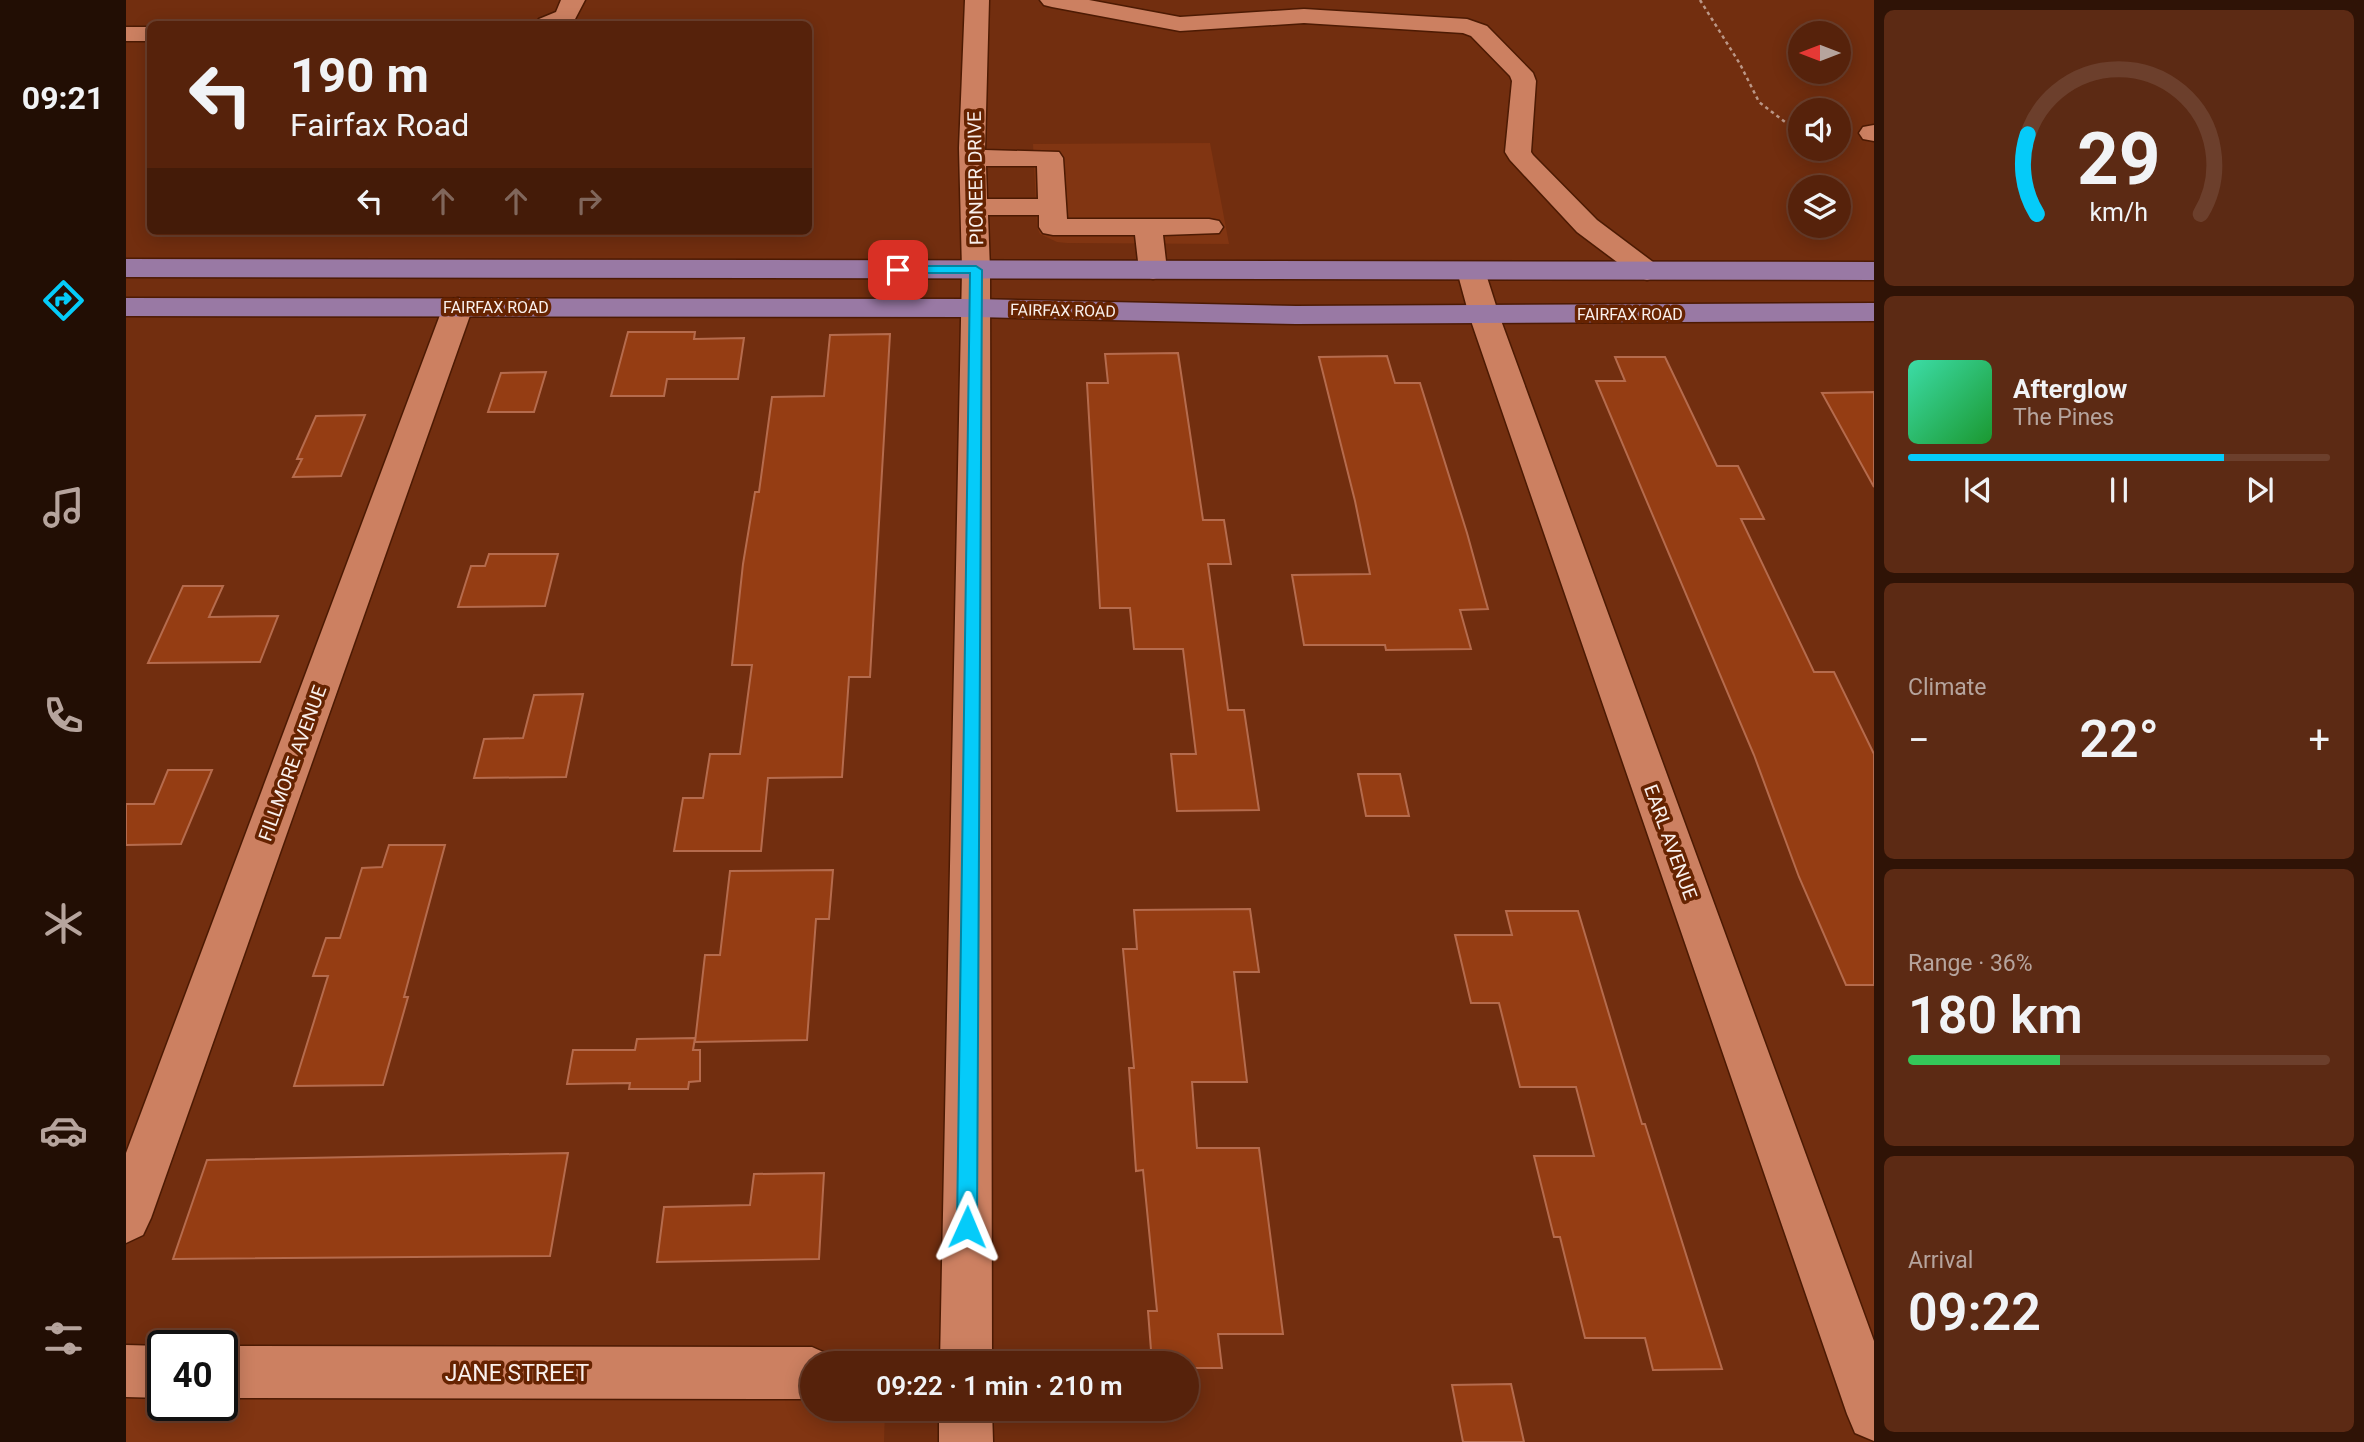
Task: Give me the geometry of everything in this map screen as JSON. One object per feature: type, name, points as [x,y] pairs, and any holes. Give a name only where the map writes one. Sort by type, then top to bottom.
[{"type":"main road","name":"FAIRFAX ROAD","points":[[126,268],[976,289],[1282,315],[1874,312]]},
{"type":"main road","name":"FAIRFAX ROAD","points":[[126,307],[458,307],[976,289],[1153,270],[1874,271]]},
{"type":"street","points":[[554,21],[566,16],[573,0]]},
{"type":"street","name":"PIONEER DRIVE","points":[[966,1351],[976,289],[973,158],[977,0]]},
{"type":"street","points":[[1052,0],[1180,24],[1304,16],[1455,24],[1479,31],[1521,73],[1524,81],[1518,152],[1523,160],[1587,226],[1647,271]]},
{"type":"street","points":[[126,34],[147,34]]},
{"type":"street","points":[[973,158],[1050,158],[1053,227],[1209,227]]},
{"type":"street","points":[[974,207],[1052,207]]},
{"type":"street","points":[[1148,227],[1153,270]]},
{"type":"street","name":"EARL AVENUE","points":[[1471,271],[1484,315],[1874,1414]]},
{"type":"street","name":"FILLMORE AVENUE","points":[[126,1218],[458,307]]},
{"type":"street","points":[[126,1371],[147,1372]]},
{"type":"street","name":"JANE STREET","points":[[238,1372],[800,1373]]},
{"type":"street","points":[[966,1421],[966,1442]]},
{"type":"path","points":[[1700,0],[1740,64],[1759,102],[1788,122]]},
{"type":"shaded area","points":[[1210,143],[1229,244],[1067,243],[1057,242],[1040,234],[1037,227],[1033,144]]},
{"type":"shaded area","points":[[800,1377],[800,1421],[885,1421],[884,1442],[126,1442],[126,1379],[147,1379],[147,1421],[238,1421],[238,1378]]},
{"type":"building","points":[[628,332],[695,332],[694,339],[744,338],[738,379],[667,379],[664,396],[611,396]]},
{"type":"building","points":[[890,334],[870,677],[849,677],[842,777],[768,778],[761,851],[674,851],[683,798],[703,798],[710,754],[740,754],[752,665],[732,665],[743,564],[755,492],[759,492],[772,397],[824,396],[830,335]]},
{"type":"building","points":[[1178,353],[1203,520],[1224,520],[1231,564],[1208,564],[1228,710],[1244,710],[1259,810],[1177,811],[1171,754],[1196,754],[1183,649],[1134,649],[1130,608],[1100,608],[1087,383],[1108,383],[1105,354]]},
{"type":"building","points":[[1387,356],[1395,383],[1420,383],[1467,533],[1488,609],[1460,610],[1471,649],[1386,650],[1385,645],[1304,645],[1292,575],[1370,574],[1319,357]]},
{"type":"building","points":[[1615,357],[1665,357],[1717,466],[1738,466],[1764,519],[1741,519],[1814,672],[1834,672],[1874,754],[1874,985],[1846,985],[1799,877],[1754,755],[1596,381],[1625,381]]},
{"type":"building","points":[[546,372],[534,412],[488,412],[501,373]]},
{"type":"building","points":[[1874,392],[1874,487],[1822,393]]},
{"type":"building","points":[[365,415],[341,476],[293,477],[302,459],[297,459],[316,416]]},
{"type":"building","points":[[489,554],[558,554],[545,606],[458,607],[471,566],[485,566]]},
{"type":"building","points":[[183,586],[223,586],[209,617],[278,616],[260,662],[148,663]]},
{"type":"building","points":[[583,694],[566,777],[474,778],[484,739],[523,738],[534,695]]},
{"type":"building","points":[[168,770],[212,770],[181,844],[126,845],[126,804],[154,804]]},
{"type":"building","points":[[1358,774],[1400,774],[1409,816],[1366,816]]},
{"type":"building","points":[[389,845],[445,845],[404,997],[408,997],[383,1085],[294,1086],[328,976],[313,976],[326,938],[340,938],[362,868],[382,867]]},
{"type":"building","points":[[833,870],[829,919],[816,919],[807,1040],[695,1042],[705,955],[720,955],[730,871]]},
{"type":"building","points":[[1250,909],[1259,972],[1234,972],[1247,1082],[1192,1082],[1197,1148],[1259,1148],[1283,1334],[1218,1334],[1222,1368],[1199,1368],[1199,1351],[1151,1351],[1148,1311],[1157,1311],[1143,1170],[1136,1171],[1129,1068],[1134,1068],[1123,949],[1137,949],[1134,910]]},
{"type":"building","points":[[1506,911],[1578,911],[1642,1124],[1645,1124],[1722,1369],[1653,1370],[1645,1338],[1585,1338],[1560,1237],[1554,1237],[1534,1156],[1594,1156],[1576,1087],[1520,1087],[1499,1003],[1471,1003],[1455,935],[1512,935]]},
{"type":"building","points":[[695,1038],[693,1050],[700,1050],[700,1081],[689,1082],[688,1089],[629,1089],[630,1083],[567,1084],[573,1050],[635,1050],[637,1039]]},
{"type":"building","points":[[568,1153],[550,1256],[173,1259],[207,1160]]},
{"type":"building","points":[[824,1173],[819,1259],[657,1262],[664,1207],[750,1205],[754,1174]]},
{"type":"building","points":[[1511,1384],[1524,1442],[1463,1442],[1452,1385]]},
{"type":"route","points":[[898,270],[976,270],[967,1227]]}]
